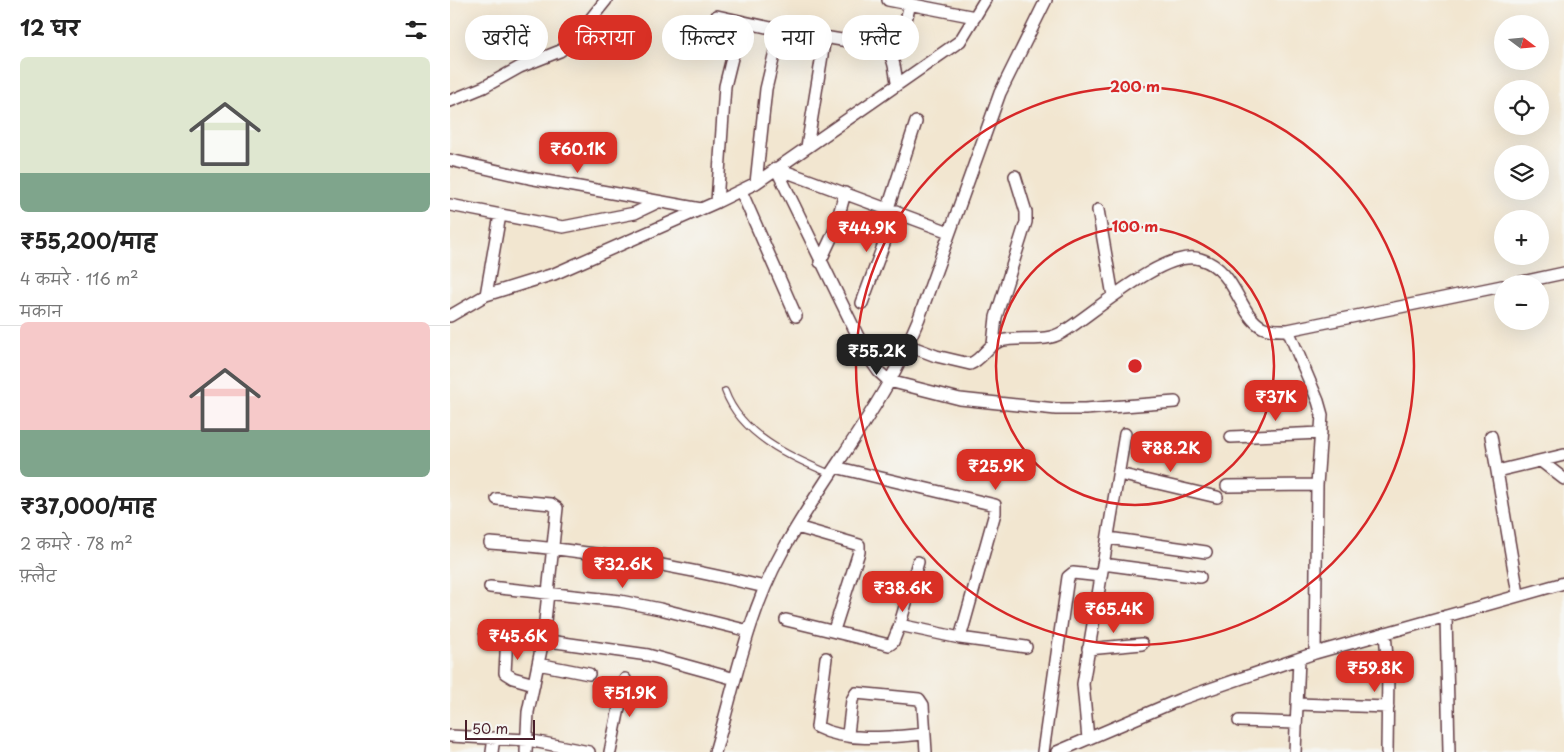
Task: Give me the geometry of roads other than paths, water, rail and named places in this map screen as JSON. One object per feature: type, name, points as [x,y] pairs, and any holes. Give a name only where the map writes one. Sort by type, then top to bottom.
[{"type":"street","points":[[450,101],[484,87],[520,67],[560,51],[573,41],[606,0]]},
{"type":"street","points":[[888,0],[975,17]]},
{"type":"street","points":[[450,316],[486,295],[554,274],[756,183],[897,82],[960,41],[985,0]]},
{"type":"street","points":[[716,752],[749,631],[765,587],[780,554],[889,381],[907,345],[1000,93],[1046,0]]},
{"type":"street","points":[[907,15],[910,4]]},
{"type":"street","points":[[717,202],[725,86],[732,60]]},
{"type":"street","points":[[756,183],[766,89],[773,60]]},
{"type":"street","points":[[807,147],[821,60]]},
{"type":"street","points":[[893,60],[897,82]]},
{"type":"street","points":[[862,303],[892,210],[916,122]]},
{"type":"street","points":[[450,160],[529,178],[701,209]]},
{"type":"street","points":[[776,168],[949,232]]},
{"type":"street","points":[[776,168],[820,262],[867,355],[879,372],[889,381],[960,399],[1056,409],[1103,410],[1175,402]]},
{"type":"street","points":[[993,344],[996,318],[1026,222],[1026,212],[1015,176]]},
{"type":"street","points":[[741,191],[796,316]]},
{"type":"street","points":[[820,262],[840,217],[845,193]]},
{"type":"street","points":[[451,209],[500,215],[563,227],[635,214],[658,202]]},
{"type":"street","points":[[1098,210],[1113,296]]},
{"type":"street","points":[[486,295],[500,215]]},
{"type":"street","points":[[907,345],[970,364],[981,358],[993,344],[1002,340],[1054,336],[1113,296],[1176,259],[1197,258],[1214,265],[1221,271],[1256,324],[1271,330],[1288,330],[1494,288]]},
{"type":"street","points":[[1549,276],[1564,273]]},
{"type":"street","points":[[1288,330],[1320,407],[1321,433],[1317,485],[1315,652]]},
{"type":"street","points":[[1231,437],[1321,433]]},
{"type":"street","points":[[1088,739],[1082,694],[1088,649],[1126,434]]},
{"type":"street","points":[[1491,436],[1518,594]]},
{"type":"street","points":[[1497,471],[1542,462],[1564,455]]},
{"type":"street","points":[[1542,462],[1564,479]]},
{"type":"street","points":[[833,471],[995,505],[995,513],[960,638]]},
{"type":"street","points":[[1118,474],[1217,497]]},
{"type":"street","points":[[1227,486],[1317,485]]},
{"type":"street","points":[[497,499],[555,505],[557,512],[543,640],[528,712],[527,746]]},
{"type":"street","points":[[797,527],[859,545],[859,552],[834,630]]},
{"type":"street","points":[[1108,538],[1206,552]]},
{"type":"street","points":[[490,543],[554,547],[632,558],[765,587]]},
{"type":"street","points":[[786,620],[834,630],[889,645],[893,642],[918,562]]},
{"type":"street","points":[[1103,564],[1200,577]]},
{"type":"street","points":[[1043,752],[1068,578],[1073,573],[1101,576]]},
{"type":"street","points":[[1057,752],[1181,698],[1315,652],[1518,594],[1564,583]]},
{"type":"street","points":[[490,587],[549,592],[660,609],[749,631]]},
{"type":"street","points":[[1446,616],[1449,752]]},
{"type":"street","points":[[898,627],[1026,647]]},
{"type":"street","points":[[485,632],[648,655],[735,679]]},
{"type":"street","points":[[1385,633],[1388,707],[1387,752]]},
{"type":"street","points":[[507,635],[505,673],[512,678],[534,684]]},
{"type":"street","points":[[1088,649],[1142,644]]},
{"type":"street","points":[[826,658],[817,727],[848,734],[888,738],[924,734]]},
{"type":"street","points":[[1295,752],[1299,659]]},
{"type":"street","points":[[538,664],[589,674]]},
{"type":"street","points":[[610,752],[625,679]]},
{"type":"street","points":[[848,734],[852,700],[858,693],[919,699],[923,705],[926,752]]},
{"type":"street","points":[[1297,704],[1388,707]]},
{"type":"street","points":[[1239,721],[1296,723]]},
{"type":"street","points":[[450,736],[485,740],[494,738],[527,746],[589,752]]},
{"type":"street","points":[[492,752],[494,738]]},
{"type":"lane","points":[[725,391],[736,414],[772,446],[797,460],[833,471]]}]
